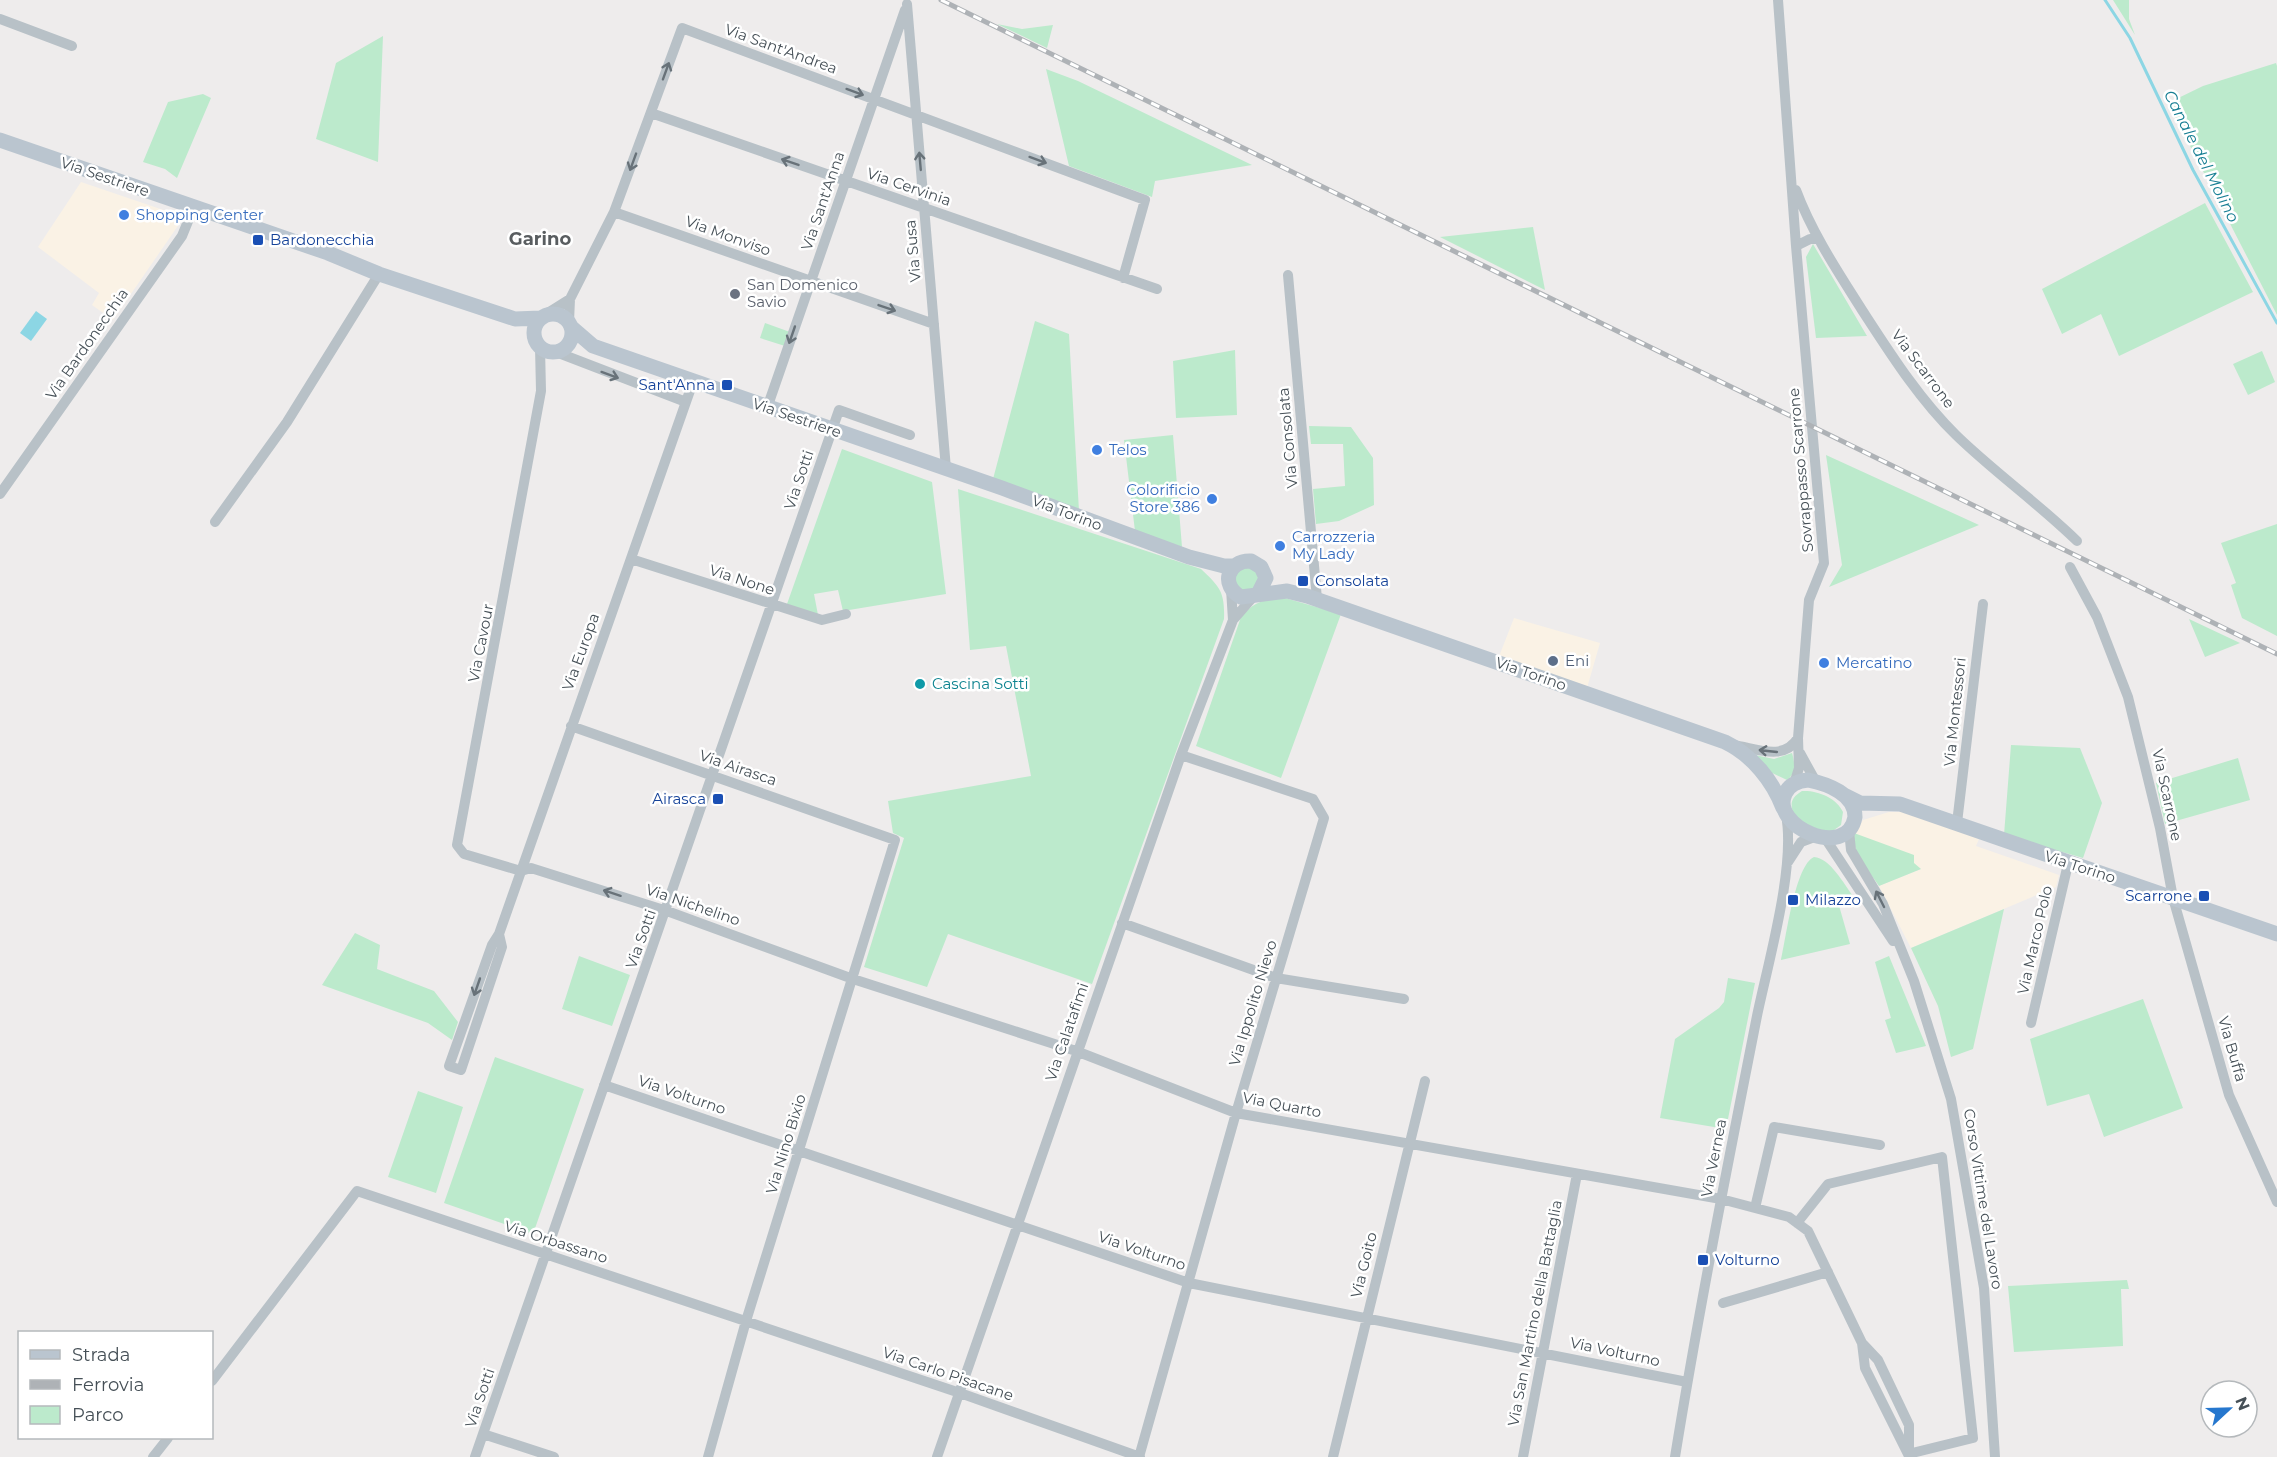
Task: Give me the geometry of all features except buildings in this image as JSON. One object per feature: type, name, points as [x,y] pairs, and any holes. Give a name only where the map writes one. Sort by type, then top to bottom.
[{"type":"main road","name":"Via Sestriere","points":[[0,140],[193,209],[328,253],[380,274],[515,319]]},
{"type":"main road","points":[[515,319],[561,315],[593,346]]},
{"type":"main road","points":[[542,317],[535,325],[549,348]]},
{"type":"main road","points":[[515,319],[549,348],[593,346]]},
{"type":"main road","points":[[549,348],[570,343],[570,325]]},
{"type":"main road","name":"Via Sestriere","points":[[593,346],[1002,488]]},
{"type":"main road","name":"Via Torino","points":[[1002,488],[1201,561],[1234,566],[1251,561],[1272,582],[1287,591],[1317,599],[1732,745],[1765,774]]},
{"type":"main road","name":"Via Torino","points":[[1201,561],[1241,597],[1287,591]]},
{"type":"main road","points":[[1230,586],[1230,571],[1234,566]]},
{"type":"main road","points":[[1256,596],[1265,584],[1264,572]]},
{"type":"main road","points":[[1765,774],[1793,785]]},
{"type":"main road","points":[[1765,774],[1784,812],[1795,825],[1821,837],[1840,837],[1882,805]]},
{"type":"main road","points":[[1784,812],[1784,798],[1793,785],[1808,780],[1844,795],[1854,807],[1851,827]]},
{"type":"main road","name":"Via Torino","points":[[1844,795],[1860,802],[1882,805],[1900,804],[2067,864],[2277,934]]},
{"type":"street","name":"Via Scarrone","points":[[1778,0],[1796,249]]},
{"type":"street","name":"Via Sant'Anna","points":[[767,408],[874,99],[903,2]]},
{"type":"street","name":"Via Susa","points":[[903,2],[916,115],[946,469]]},
{"type":"street","points":[[0,19],[72,46]]},
{"type":"street","name":"Via Sant'Andrea","points":[[570,299],[615,212],[682,28],[1145,200],[1124,278]]},
{"type":"street","name":"Via Cervinia","points":[[651,113],[1157,289]]},
{"type":"street","name":"Via Scarrone","points":[[1791,179],[1818,239],[1892,357],[1941,418],[1997,473],[2077,541]]},
{"type":"street","name":"Via Bardonecchia","points":[[0,494],[182,236],[193,209]]},
{"type":"street","name":"Via Monviso","points":[[615,212],[934,324]]},
{"type":"street","points":[[1796,249],[1810,239],[1818,239]]},
{"type":"street","name":"Sovrappasso Scarrone","points":[[1796,249],[1824,541],[1824,563],[1809,600],[1798,738],[1800,753]]},
{"type":"street","points":[[215,522],[286,422],[380,274]]},
{"type":"street","name":"Via Consolata","points":[[1288,275],[1317,599]]},
{"type":"street","points":[[542,317],[570,299]]},
{"type":"street","points":[[570,299],[570,325]]},
{"type":"street","points":[[549,348],[686,402]]},
{"type":"street","name":"Via Cavour","points":[[521,871],[464,854],[457,845],[549,348]]},
{"type":"street","name":"Via Europa","points":[[499,934],[502,947],[461,1070],[449,1066],[492,945],[499,934],[693,382]]},
{"type":"street","points":[[832,430],[839,410],[910,435]]},
{"type":"street","name":"Via Sotti","points":[[475,1457],[667,911],[832,430]]},
{"type":"street","name":"Via None","points":[[631,559],[771,606],[822,620],[846,614]]},
{"type":"street","name":"Via Scarrone","points":[[2070,567],[2097,617],[2128,697],[2158,816],[2173,898]]},
{"type":"street","name":"Via Calatafimi","points":[[1230,586],[1233,620]]},
{"type":"street","name":"Via Calatafimi","points":[[937,1457],[1181,755],[1233,620],[1256,596]]},
{"type":"street","name":"Via Montessori","points":[[1957,824],[1983,604]]},
{"type":"street","name":"Via Airasca","points":[[571,726],[895,840]]},
{"type":"street","points":[[1732,745],[1773,753],[1789,748],[1798,738]]},
{"type":"street","points":[[1800,753],[1816,782]]},
{"type":"street","points":[[1793,785],[1800,753]]},
{"type":"street","name":"Via Ippolito Nievo","points":[[1139,1457],[1236,1113],[1324,818],[1313,799],[1181,755]]},
{"type":"street","name":"Via Vernea","points":[[1675,1457],[1721,1199],[1786,865],[1788,828],[1784,812]]},
{"type":"street","points":[[1851,827],[1851,850],[1883,904],[1902,954]]},
{"type":"street","points":[[1786,865],[1801,842],[1821,837],[1902,954]]},
{"type":"street","name":"Via Nino Bixio","points":[[708,1457],[746,1321],[854,979],[895,840]]},
{"type":"street","name":"Via Marco Polo","points":[[2031,1023],[2067,864]]},
{"type":"street","name":"Via Nichelino","points":[[521,871],[531,867],[667,911],[854,979]]},
{"type":"street","name":"Via Buffa","points":[[2173,898],[2229,1095],[2277,1202]]},
{"type":"street","points":[[1122,922],[1276,978],[1404,999]]},
{"type":"street","name":"Corso Vittime del Lavoro","points":[[1902,954],[1934,1038],[1951,1099],[1964,1161],[1983,1288],[1995,1457]]},
{"type":"street","name":"Via Quarto","points":[[854,979],[1076,1052],[1236,1113],[1721,1199],[1790,1217],[1797,1223]]},
{"type":"street","name":"Via Goito","points":[[1333,1457],[1425,1081]]},
{"type":"street","name":"Via Volturno","points":[[604,1085],[1189,1283],[1687,1382]]},
{"type":"street","points":[[1755,1208],[1774,1127],[1880,1145]]},
{"type":"street","points":[[1942,1157],[1973,1438],[1909,1455],[1865,1368],[1862,1343],[1828,1272],[1808,1231],[1797,1223],[1828,1184],[1942,1157]]},
{"type":"street","name":"Via San Martino della Battaglia","points":[[1522,1457],[1577,1174]]},
{"type":"street","name":"Via Orbassano","points":[[213,1380],[357,1191],[746,1321]]},
{"type":"street","points":[[1723,1303],[1828,1272]]},
{"type":"street","name":"Via Carlo Pisacane","points":[[746,1321],[960,1393],[1139,1457]]},
{"type":"street","points":[[483,1434],[554,1457]]},
{"type":"street","points":[[153,1457],[166,1439]]},
{"type":"shaded area","points":[[81,182],[184,217],[113,320],[92,305],[99,293],[38,247]]},
{"type":"shaded area","points":[[1514,618],[1600,643],[1587,688],[1498,659]]},
{"type":"shaded area","points":[[1889,812],[1908,812],[1979,839],[1976,846],[2059,875],[2056,887],[1911,948],[1879,886],[1921,869],[1854,833],[1863,820]]},
{"type":"green space","points":[[2113,0],[2129,0],[2129,19],[2135,35]]},
{"type":"green space","points":[[997,24],[1022,29],[1053,25],[1047,48]]},
{"type":"green space","points":[[383,36],[378,162],[316,139],[336,63]]},
{"type":"green space","points":[[2276,63],[2277,315],[2168,103],[2203,86]]},
{"type":"green space","points":[[1046,69],[1078,81],[1252,165],[1155,181],[1152,197],[1069,166]]},
{"type":"green space","points":[[203,94],[211,98],[177,178],[165,169],[143,162],[168,102]]},
{"type":"green space","points":[[2205,203],[2253,292],[2119,356],[2101,314],[2062,334],[2042,289]]},
{"type":"green space","points":[[1533,227],[1545,290],[1440,237]]},
{"type":"green space","points":[[1813,244],[1867,336],[1816,338],[1806,257]]},
{"type":"green space","points":[[1035,321],[1069,334],[1079,511],[993,479]]},
{"type":"green space","points":[[765,323],[790,332],[785,346],[760,338]]},
{"type":"green space","points":[[1235,350],[1237,415],[1176,418],[1173,361]]},
{"type":"green space","points":[[2262,351],[2275,382],[2248,395],[2233,364]]},
{"type":"green space","points":[[1309,426],[1351,427],[1373,458],[1374,505],[1339,521],[1316,524],[1313,489],[1345,486],[1343,444],[1311,444]]},
{"type":"green space","points":[[1173,435],[1182,547],[1135,531],[1124,440]]},
{"type":"green space","points":[[842,449],[932,482],[946,594],[843,611],[838,590],[814,594],[818,615],[787,604]]},
{"type":"green space","points":[[1826,455],[1979,525],[1829,587],[1842,565]]},
{"type":"green space","points":[[958,489],[1201,569],[1217,586],[1224,602],[1224,619],[1092,984],[948,934],[927,987],[864,967],[904,838],[893,833],[888,801],[1031,776],[1006,646],[970,650]]},
{"type":"green space","points":[[2277,524],[2277,636],[2242,618],[2231,585],[2236,583],[2221,543]]},
{"type":"green space","points":[[1246,567],[1254,571],[1258,579],[1254,587],[1246,591],[1238,587],[1234,579],[1238,571]]},
{"type":"green space","points":[[1285,598],[1341,614],[1281,778],[1196,746],[1241,617],[1251,607],[1261,602]]},
{"type":"green space","points":[[2189,619],[2240,643],[2205,657]]},
{"type":"green space","points":[[2011,745],[2080,748],[2102,803],[2083,858],[2004,835]]},
{"type":"green space","points":[[1792,753],[1794,768],[1787,780],[1768,771],[1755,755],[1774,759]]},
{"type":"green space","points":[[2238,758],[2250,800],[2165,824],[2156,783]]},
{"type":"green space","points":[[1802,791],[1820,794],[1836,803],[1843,812],[1841,825],[1830,833],[1797,822],[1793,813],[1792,801]]},
{"type":"green space","points":[[1854,833],[1914,855],[1914,863],[1921,869],[1879,886],[1858,855]]},
{"type":"green space","points":[[1814,857],[1820,858],[1831,867],[1853,896],[1838,902],[1850,944],[1781,960],[1797,888],[1807,863]]},
{"type":"green space","points":[[2004,909],[1973,1049],[1951,1057],[1938,1006],[1911,948]]},
{"type":"green space","points":[[355,933],[380,945],[377,969],[434,991],[458,1022],[452,1040],[428,1023],[322,985]]},
{"type":"green space","points":[[579,956],[630,975],[612,1026],[562,1009]]},
{"type":"green space","points":[[1889,956],[1926,1046],[1896,1053],[1885,1020],[1891,1018],[1875,962]]},
{"type":"green space","points":[[1728,978],[1755,983],[1726,1129],[1660,1118],[1675,1039],[1719,1008],[1724,1002]]},
{"type":"green space","points":[[2143,999],[2183,1108],[2104,1137],[2089,1094],[2047,1106],[2030,1039]]},
{"type":"green space","points":[[495,1057],[584,1089],[533,1234],[444,1203]]},
{"type":"green space","points":[[418,1091],[463,1107],[436,1193],[388,1177]]},
{"type":"green space","points":[[2127,1280],[2129,1289],[2121,1289],[2123,1346],[2014,1352],[2008,1286]]},
{"type":"water","points":[[36,311],[47,319],[31,341],[20,333]]},
{"type":"waterway","name":"Canale del Molino","points":[[2105,0],[2130,38],[2193,170],[2277,323]]},
{"type":"railway","points":[[941,0],[2277,654]]},
{"type":"place","name":"Shopping Center","points":[[124,215]]},
{"type":"place","name":"Bardonecchia","points":[[258,240]]},
{"type":"place","name":"San Domenico Savio","points":[[735,294]]},
{"type":"place","name":"Sant'Anna","points":[[727,385]]},
{"type":"place","name":"Telos","points":[[1097,450]]},
{"type":"place","name":"Colorificio Store 386","points":[[1212,499]]},
{"type":"place","name":"Carrozzeria My Lady","points":[[1280,546]]},
{"type":"place","name":"Consolata","points":[[1303,581]]},
{"type":"place","name":"Eni","points":[[1553,661]]},
{"type":"place","name":"Mercatino","points":[[1824,663]]},
{"type":"place","name":"Cascina Sotti","points":[[920,684]]},
{"type":"place","name":"Airasca","points":[[718,799]]},
{"type":"place","name":"Scarrone","points":[[2204,896]]},
{"type":"place","name":"Milazzo","points":[[1793,900]]},
{"type":"place","name":"Volturno","points":[[1703,1260]]},
{"type":"district","name":"Garino","points":[[540,239]]}]
